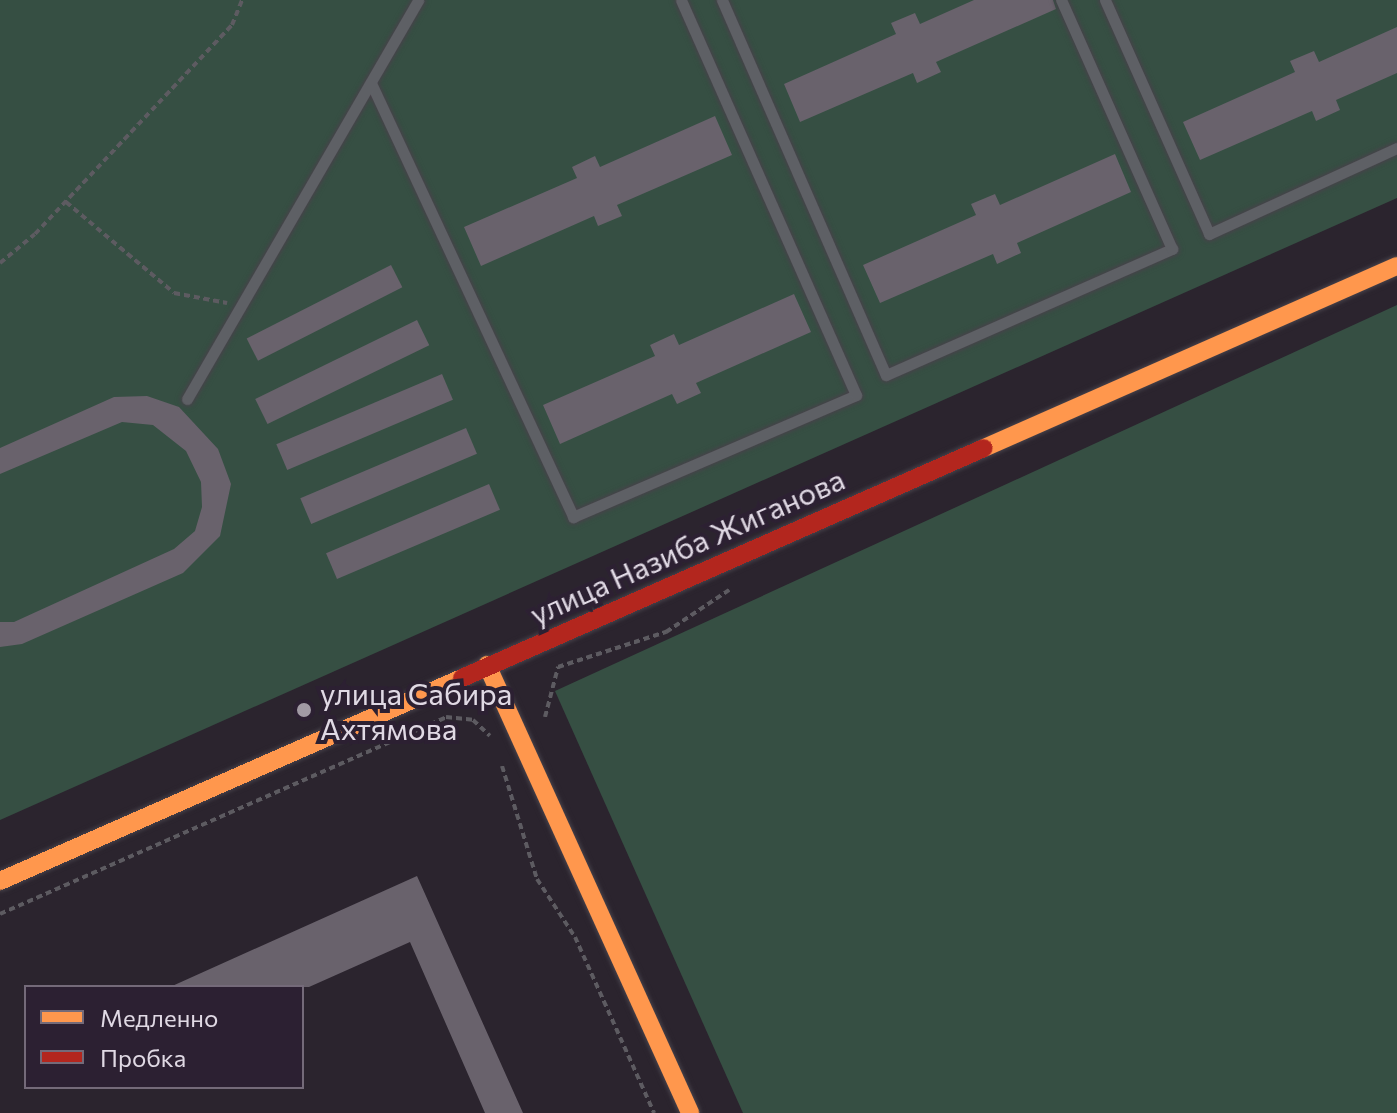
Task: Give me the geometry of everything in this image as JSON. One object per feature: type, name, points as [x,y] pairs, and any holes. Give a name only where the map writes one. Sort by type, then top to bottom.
[{"type":"street","name":"улица Назиба Жиганова","points":[[0,881],[1397,266]]},
{"type":"street","points":[[487,665],[690,1113]]},
{"type":"lane","points":[[187,399],[418,0]]},
{"type":"lane","points":[[371,83],[573,517],[856,395],[681,0]]},
{"type":"lane","points":[[722,0],[886,375],[1172,249],[1061,0]]},
{"type":"lane","points":[[1105,0],[1209,234],[1397,148]]},
{"type":"path","points":[[0,263],[66,202],[232,25],[242,0]]},
{"type":"path","points":[[66,202],[174,293],[241,306]]},
{"type":"path","points":[[545,717],[558,667],[666,632],[730,589]]},
{"type":"path","points":[[0,914],[446,717],[473,720],[492,739]]},
{"type":"path","points":[[497,752],[537,879],[581,948],[654,1113]]},
{"type":"green space","points":[[0,0],[1397,0],[1397,198],[0,820]]},
{"type":"green space","points":[[1397,305],[1397,1113],[743,1113],[555,691]]},
{"type":"building","points":[[974,0],[1053,0],[1056,9],[936,62],[941,72],[917,83],[913,73],[800,122],[784,84],[896,34],[891,23],[915,13],[920,24]]},
{"type":"building","points":[[1397,27],[1397,73],[1336,100],[1340,110],[1316,121],[1312,111],[1200,160],[1183,122],[1295,72],[1290,61],[1314,51],[1319,62]]},
{"type":"building","points":[[715,116],[732,155],[617,205],[622,216],[598,226],[594,216],[481,266],[464,227],[577,178],[572,167],[595,156],[600,167]]},
{"type":"building","points":[[1115,154],[1131,192],[1017,243],[1021,253],[997,264],[993,254],[880,303],[863,265],[976,215],[971,204],[995,194],[1000,205]]},
{"type":"building","points":[[391,265],[402,287],[258,361],[247,339]]},
{"type":"building","points":[[794,294],[811,332],[696,383],[701,393],[677,404],[672,394],[560,444],[543,405],[655,356],[650,345],[674,334],[679,345]]},
{"type":"building","points":[[417,320],[429,345],[267,424],[255,399]]},
{"type":"building","points":[[442,374],[453,400],[287,470],[276,444]]},
{"type":"building","points":[[147,396],[179,407],[218,449],[231,484],[220,536],[183,573],[22,644],[0,647],[0,622],[14,622],[174,549],[195,531],[202,507],[201,482],[186,451],[153,425],[122,422],[0,474],[0,448],[114,397]]},
{"type":"building","points":[[466,428],[477,454],[311,524],[300,498]]},
{"type":"building","points":[[489,484],[500,510],[337,579],[326,553]]},
{"type":"building","points":[[417,876],[523,1113],[485,1113],[410,942],[309,987],[174,985]]},
{"type":"traffic: slow","points":[[984,448],[1397,266]]},
{"type":"traffic: slow","points":[[487,665],[690,1113]]},
{"type":"traffic: slow","points":[[0,881],[462,678]]},
{"type":"traffic: jam","points":[[462,678],[984,448]]},
{"type":"place","name":"улица Сабира Ахтямова","points":[[304,710]]}]
